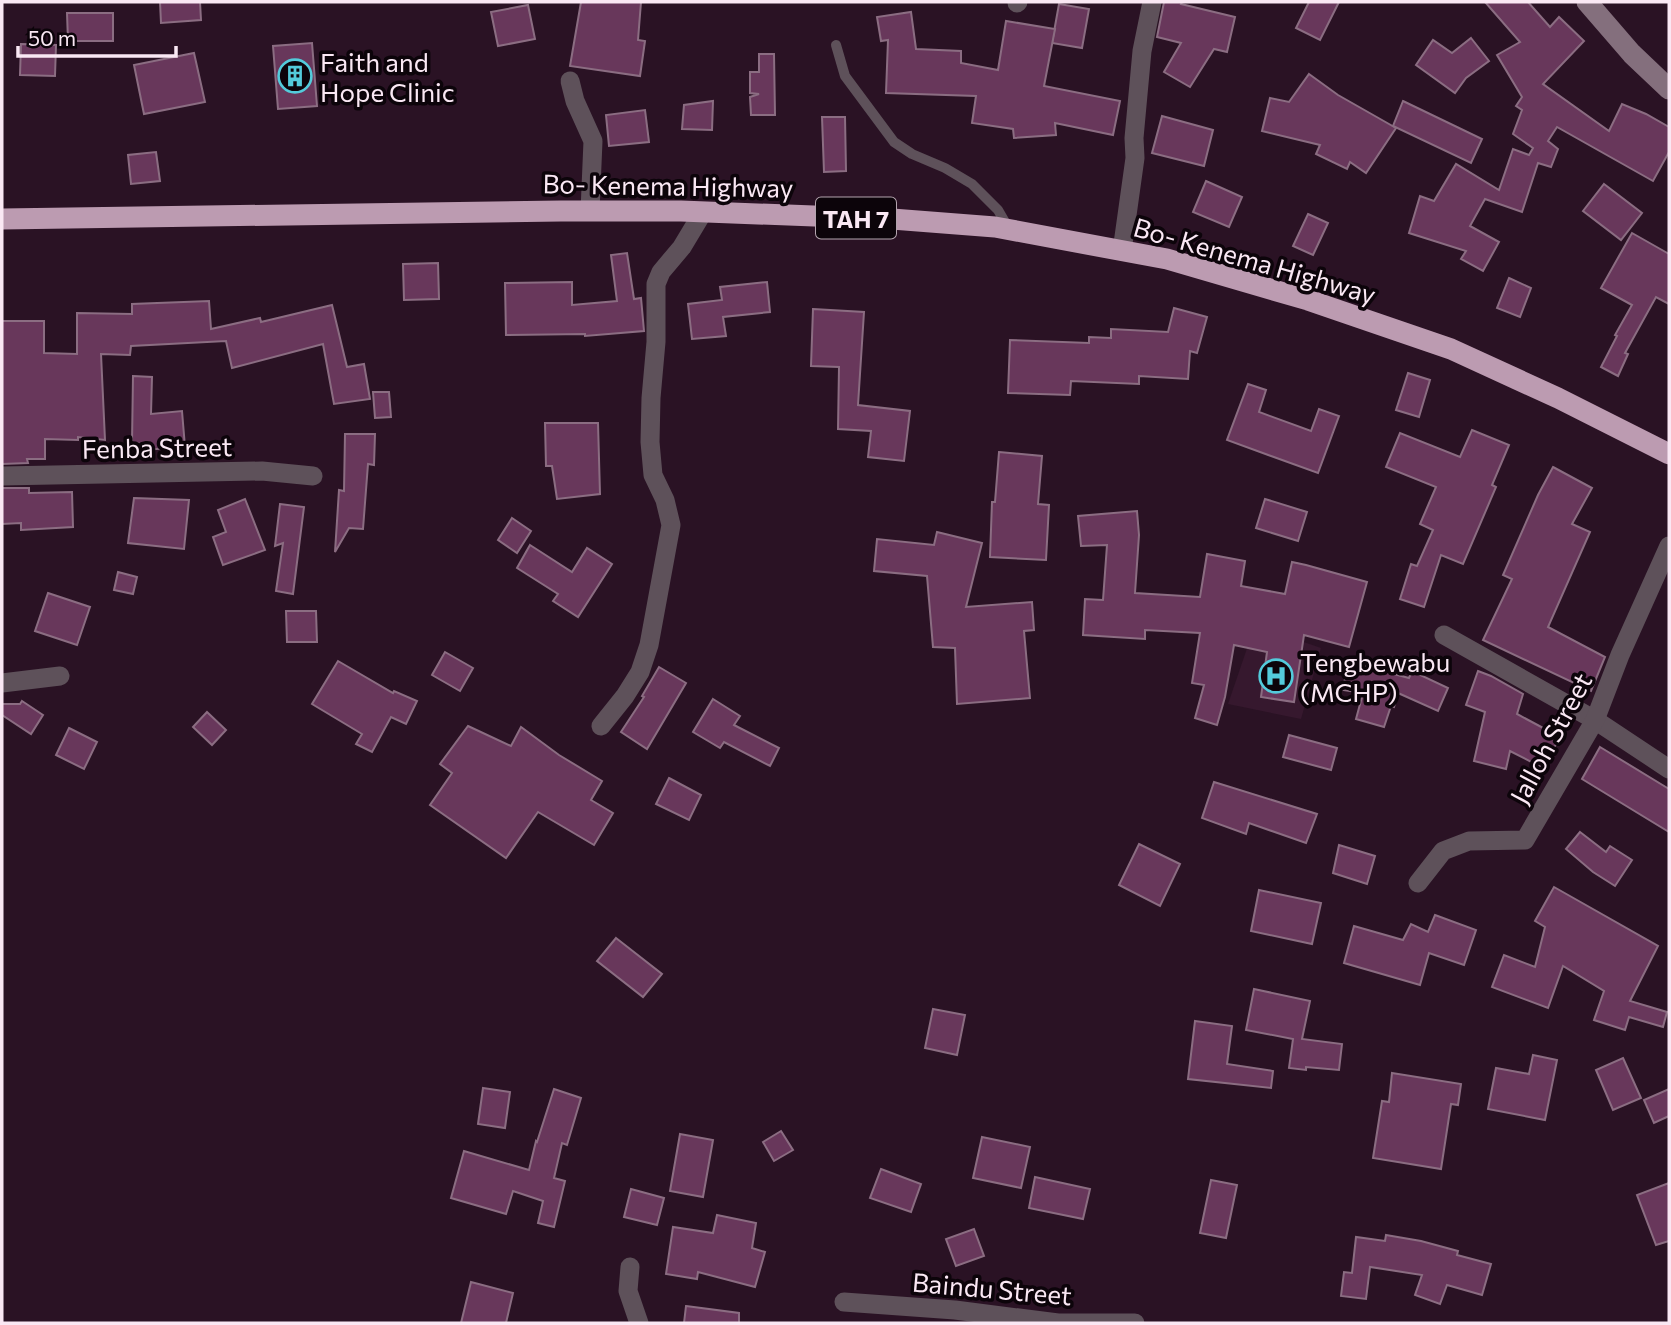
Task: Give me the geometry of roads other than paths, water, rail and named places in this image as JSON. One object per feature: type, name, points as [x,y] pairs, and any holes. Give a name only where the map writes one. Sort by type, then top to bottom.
[{"type":"highway","name":"Bo- Kenema Highway","points":[[2,219],[590,211],[703,212],[892,219],[1010,229],[1167,259],[1308,300],[1451,349],[1558,398],[1669,454]]},
{"type":"street","points":[[1122,251],[1135,158],[1134,138],[1142,51],[1152,2]]},
{"type":"street","points":[[1587,2],[1632,54],[1669,89]]},
{"type":"street","points":[[570,81],[575,101],[593,141],[590,211]]},
{"type":"street","points":[[600,726],[625,696],[639,672],[649,645],[671,525],[665,500],[653,475],[650,442],[656,342],[656,284],[661,271],[682,247],[703,212]]},
{"type":"street","name":"Fenba Street","points":[[2,476],[262,471],[313,476]]},
{"type":"street","name":"Jalloh Street","points":[[1418,883],[1443,851],[1452,847],[1469,841],[1525,840],[1595,720],[1620,655],[1669,546]]},
{"type":"street","points":[[1444,635],[1595,720],[1669,769]]},
{"type":"street","points":[[2,683],[60,676]]},
{"type":"street","points":[[631,1267],[628,1291],[639,1323]]},
{"type":"street","name":"Baindu Street","points":[[844,1302],[955,1310],[1058,1323],[1135,1323]]},
{"type":"lane","points":[[836,45],[845,76],[894,142],[972,184],[998,210],[1010,229]]},
{"type":"place","name":"Faith and Hope Clinic","points":[[295,76]]},
{"type":"place","name":"Tengbewabu (MCHP)","points":[[1276,676]]}]
